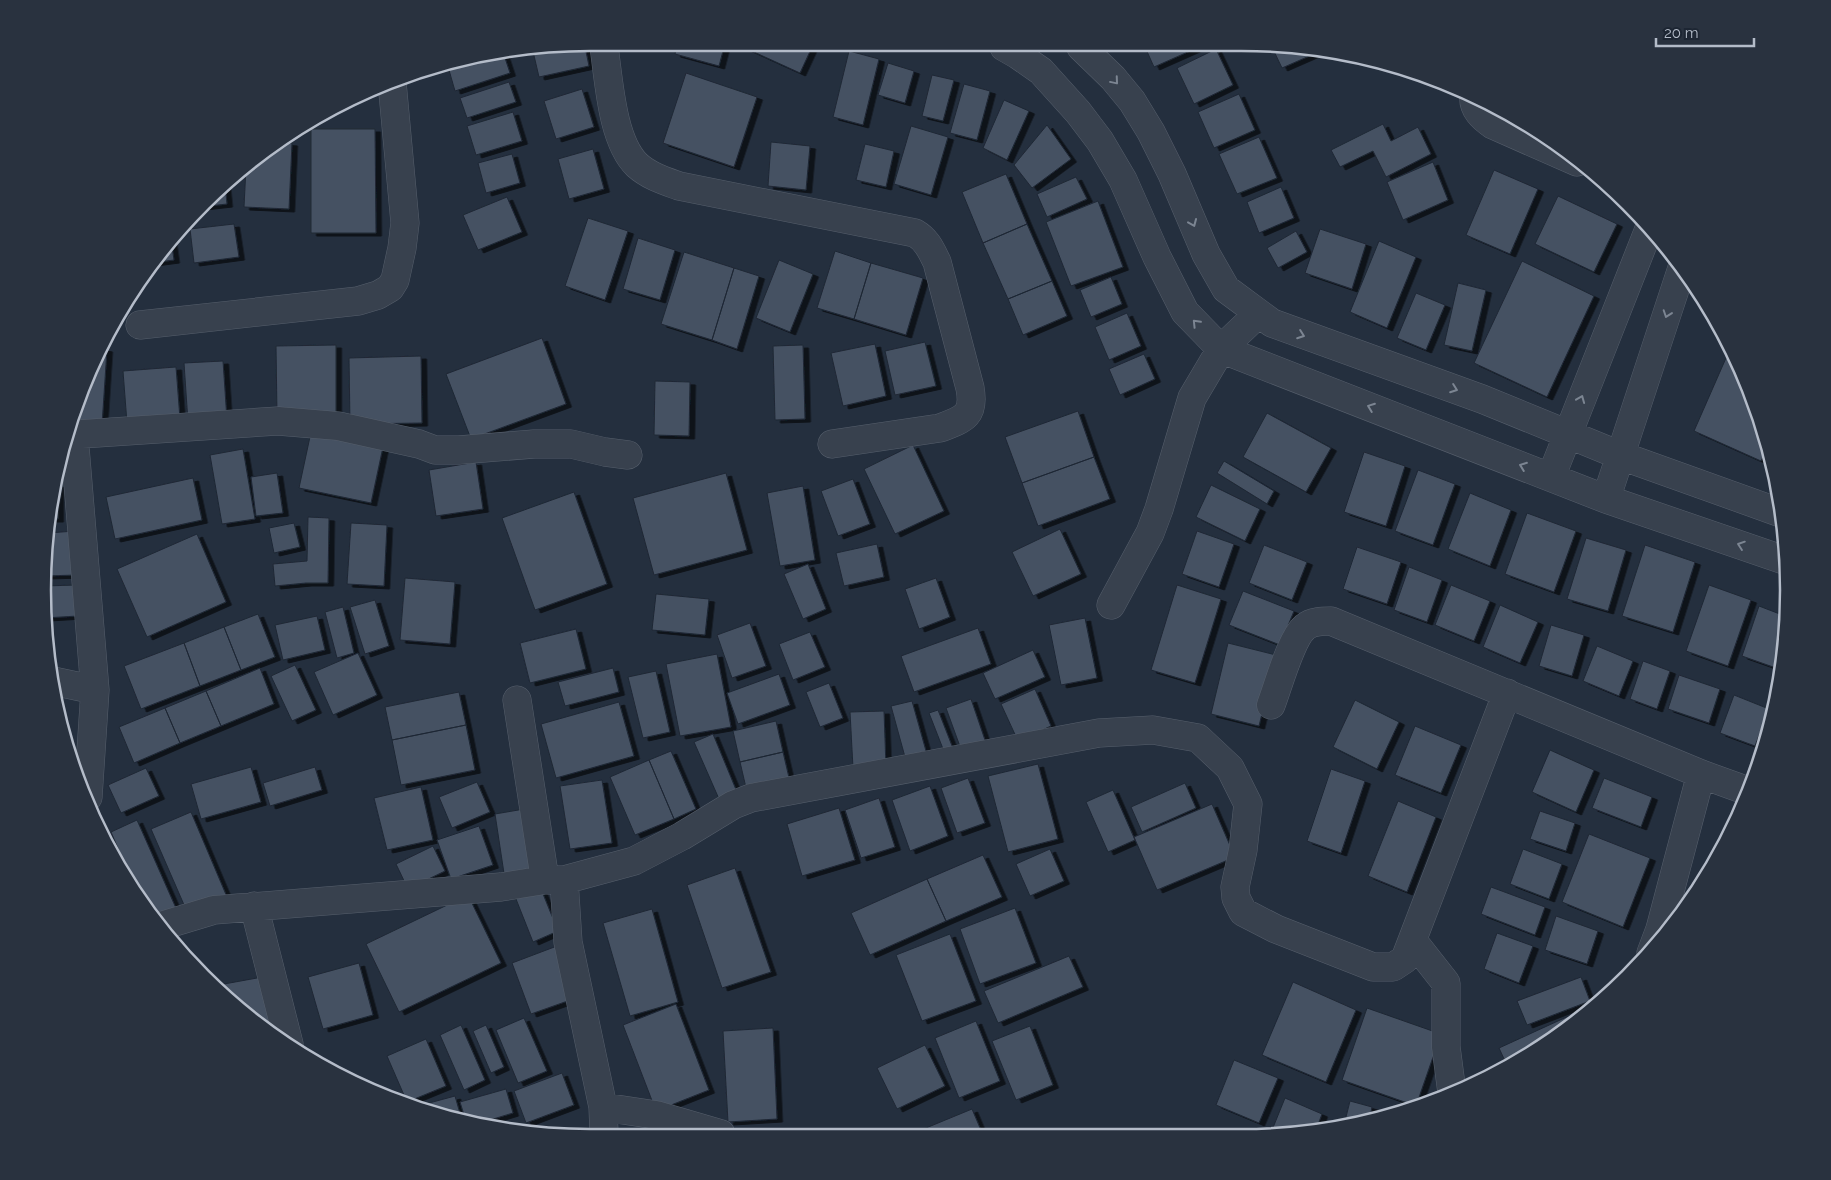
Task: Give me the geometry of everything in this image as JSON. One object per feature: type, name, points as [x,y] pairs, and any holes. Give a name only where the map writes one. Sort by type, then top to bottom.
[{"type":"street","points":[[605,51],[616,123],[626,150],[637,165],[659,179],[679,186],[915,234],[925,239],[937,262],[970,388],[972,405],[970,411],[953,423],[940,428],[832,444]]},
{"type":"street","points":[[1011,51],[1041,71],[1078,112],[1100,141],[1123,180],[1157,257],[1185,312],[1221,349],[1606,499],[1779,558]]},
{"type":"street","points":[[1085,51],[1113,78],[1132,101],[1151,132],[1172,174],[1206,254],[1226,289],[1258,314],[1287,330],[1482,399],[1619,455],[1773,511]]},
{"type":"street","points":[[140,325],[358,301],[378,295],[390,288],[395,280],[405,223],[393,89]]},
{"type":"street","points":[[1475,105],[1483,118],[1493,126],[1554,152]]},
{"type":"street","points":[[1551,477],[1646,235]]},
{"type":"street","points":[[1606,499],[1679,277]]},
{"type":"street","points":[[1111,605],[1150,533],[1160,509],[1192,398],[1221,349],[1258,314]]},
{"type":"street","points":[[75,435],[278,421],[338,426],[419,444],[435,450],[534,444],[571,444],[628,455]]},
{"type":"street","points":[[72,445],[95,690],[89,787]]},
{"type":"street","points":[[1271,705],[1295,640],[1305,626],[1318,621],[1331,621],[1701,774],[1742,789]]},
{"type":"street","points":[[60,682],[95,690]]},
{"type":"street","points":[[168,924],[214,910],[500,887],[554,880],[634,861],[682,836],[733,805],[751,798],[1099,733],[1153,730],[1198,738],[1230,768],[1248,804],[1243,850],[1235,888],[1236,898],[1243,912],[1276,928],[1373,967],[1393,967],[1405,959],[1507,693]]},
{"type":"street","points":[[517,700],[603,1120],[656,1115],[704,1129]]},
{"type":"street","points":[[1660,927],[1701,774]]},
{"type":"street","points":[[254,906],[286,1034]]},
{"type":"street","points":[[1412,941],[1446,983],[1446,1047],[1451,1086]]},
{"type":"building","points":[[586,51],[589,66],[539,77],[534,54]]},
{"type":"building","points":[[676,51],[723,51],[719,66],[675,54]]},
{"type":"building","points":[[752,51],[810,51],[800,73]]},
{"type":"building","points":[[849,51],[879,59],[863,125],[833,117]]},
{"type":"building","points":[[1147,51],[1190,51],[1154,67]]},
{"type":"building","points":[[1212,51],[1217,51],[1233,85],[1194,104],[1177,68]]},
{"type":"building","points":[[1274,52],[1310,56],[1282,68]]},
{"type":"building","points":[[505,59],[510,73],[455,91],[449,71]]},
{"type":"building","points":[[888,63],[914,71],[905,103],[878,95]]},
{"type":"building","points":[[686,73],[757,97],[734,167],[663,143]]},
{"type":"building","points":[[932,75],[954,80],[943,121],[922,116]]},
{"type":"building","points":[[509,82],[516,102],[467,118],[460,98]]},
{"type":"building","points":[[964,84],[990,91],[977,140],[950,133]]},
{"type":"building","points":[[582,89],[594,127],[556,139],[544,101]]},
{"type":"building","points":[[1239,94],[1255,130],[1214,148],[1198,112]]},
{"type":"building","points":[[1004,100],[1029,111],[1007,160],[983,148]]},
{"type":"building","points":[[513,112],[522,141],[476,155],[467,126]]},
{"type":"building","points":[[1383,124],[1391,141],[1418,127],[1431,154],[1386,177],[1373,151],[1340,167],[1331,150]]},
{"type":"building","points":[[1047,125],[1071,159],[1032,188],[1014,165]]},
{"type":"building","points":[[911,126],[948,137],[931,195],[894,184]]},
{"type":"building","points":[[311,129],[375,129],[376,233],[311,233]]},
{"type":"building","points":[[1259,137],[1277,178],[1237,194],[1219,154]]},
{"type":"building","points":[[771,142],[810,146],[806,190],[768,186]]},
{"type":"building","points":[[292,143],[289,209],[244,207],[246,176]]},
{"type":"building","points":[[865,144],[894,151],[886,187],[856,180]]},
{"type":"building","points":[[593,149],[604,189],[569,199],[558,159]]},
{"type":"building","points":[[512,154],[520,183],[486,193],[478,163]]},
{"type":"building","points":[[1433,162],[1448,200],[1403,220],[1387,182]]},
{"type":"building","points":[[1494,170],[1538,189],[1510,254],[1466,235]]},
{"type":"building","points":[[1006,174],[1027,224],[983,243],[962,192]]},
{"type":"building","points":[[1076,177],[1087,199],[1047,217],[1037,194]]},
{"type":"building","points":[[1281,187],[1294,218],[1259,233],[1247,202]]},
{"type":"building","points":[[226,193],[227,204],[213,206]]},
{"type":"building","points":[[1558,196],[1617,224],[1594,272],[1535,244]]},
{"type":"building","points":[[507,197],[522,232],[478,250],[463,215]]},
{"type":"building","points":[[1098,201],[1123,267],[1071,286],[1046,222]]},
{"type":"building","points":[[588,218],[628,231],[605,300],[565,286]]},
{"type":"building","points":[[234,224],[239,257],[194,263],[191,229]]},
{"type":"building","points":[[1027,224],[1052,281],[1008,299],[983,243]]},
{"type":"building","points":[[1320,229],[1366,244],[1352,289],[1305,273]]},
{"type":"building","points":[[1296,231],[1307,252],[1278,268],[1267,248]]},
{"type":"building","points":[[638,238],[675,250],[660,300],[623,289]]},
{"type":"building","points":[[1379,241],[1416,257],[1387,328],[1350,312]]},
{"type":"building","points":[[173,250],[174,260],[164,261]]},
{"type":"building","points":[[835,251],[871,263],[854,319],[817,308]]},
{"type":"building","points":[[684,252],[734,268],[712,340],[661,324]]},
{"type":"building","points":[[779,260],[813,274],[790,332],[756,318]]},
{"type":"building","points":[[1522,261],[1594,296],[1547,397],[1474,363]]},
{"type":"building","points":[[871,263],[923,278],[906,335],[854,319]]},
{"type":"building","points":[[734,268],[759,276],[737,349],[712,340]]},
{"type":"building","points":[[1111,277],[1122,304],[1091,317],[1080,290]]},
{"type":"building","points":[[1052,281],[1067,316],[1023,335],[1008,299]]},
{"type":"building","points":[[1458,283],[1486,290],[1472,351],[1444,345]]},
{"type":"building","points":[[1416,293],[1445,305],[1426,350],[1397,338]]},
{"type":"building","points":[[1127,313],[1141,346],[1109,360],[1095,327]]},
{"type":"building","points":[[542,338],[566,404],[471,439],[446,374]]},
{"type":"building","points":[[925,342],[936,386],[895,395],[885,351]]},
{"type":"building","points":[[875,344],[886,396],[843,406],[831,353]]},
{"type":"building","points":[[336,345],[336,414],[277,415],[276,346]]},
{"type":"building","points":[[803,345],[805,419],[775,420],[773,346]]},
{"type":"building","points":[[107,352],[102,425],[78,424],[92,384]]},
{"type":"building","points":[[1144,354],[1155,379],[1120,395],[1109,369]]},
{"type":"building","points":[[421,356],[422,423],[350,424],[349,358]]},
{"type":"building","points":[[1727,358],[1751,417],[1763,458],[1761,461],[1694,431]]},
{"type":"building","points":[[223,361],[227,420],[188,422],[184,363]]},
{"type":"building","points":[[176,367],[180,419],[127,423],[123,371]]},
{"type":"building","points":[[655,381],[690,382],[689,436],[654,435]]},
{"type":"building","points":[[1078,411],[1094,457],[1022,483],[1005,437]]},
{"type":"building","points":[[1267,413],[1331,448],[1306,492],[1243,457]]},
{"type":"building","points":[[311,432],[383,447],[371,503],[299,488]]},
{"type":"building","points":[[913,445],[944,511],[895,534],[864,469]]},
{"type":"building","points":[[243,449],[255,519],[222,524],[210,455]]},
{"type":"building","points":[[1364,452],[1405,466],[1386,526],[1344,512]]},
{"type":"building","points":[[1094,457],[1110,499],[1038,526],[1022,483]]},
{"type":"building","points":[[1224,461],[1274,491],[1267,504],[1217,473]]},
{"type":"building","points":[[476,462],[483,509],[436,516],[429,470]]},
{"type":"building","points":[[1418,470],[1455,484],[1433,545],[1395,531]]},
{"type":"building","points":[[277,473],[283,513],[256,516],[251,477]]},
{"type":"building","points":[[726,473],[747,550],[654,575],[633,498]]},
{"type":"building","points":[[193,478],[202,520],[115,539],[106,497]]},
{"type":"building","points":[[853,479],[870,524],[838,536],[821,491]]},
{"type":"building","points":[[1211,485],[1260,509],[1245,541],[1196,517]]},
{"type":"building","points":[[803,486],[815,560],[780,566],[767,493]]},
{"type":"building","points":[[574,492],[607,584],[535,610],[502,518]]},
{"type":"building","points":[[1470,493],[1511,510],[1490,566],[1448,549]]},
{"type":"building","points":[[1527,513],[1576,531],[1554,592],[1505,574]]},
{"type":"building","points":[[308,517],[329,518],[328,583],[275,586],[273,564],[307,561]]},
{"type":"building","points":[[294,523],[300,547],[274,553],[269,528]]},
{"type":"building","points":[[351,523],[387,525],[384,586],[347,584]]},
{"type":"building","points":[[1060,529],[1081,574],[1033,596],[1012,552]]},
{"type":"building","points":[[75,531],[77,575],[51,576],[55,533]]},
{"type":"building","points":[[1197,531],[1234,544],[1219,587],[1182,574]]},
{"type":"building","points":[[197,534],[226,602],[147,637],[117,569]]},
{"type":"building","points":[[1586,538],[1626,550],[1608,611],[1567,599]]},
{"type":"building","points":[[877,544],[884,577],[844,586],[836,553]]},
{"type":"building","points":[[1264,545],[1307,562],[1292,600],[1249,583]]},
{"type":"building","points":[[1645,545],[1695,562],[1673,632],[1622,616]]},
{"type":"building","points":[[1357,547],[1401,562],[1387,604],[1343,589]]},
{"type":"building","points":[[808,564],[826,609],[803,619],[784,574]]},
{"type":"building","points":[[1409,567],[1442,580],[1427,622],[1394,610]]},
{"type":"building","points":[[405,578],[455,582],[450,644],[400,640]]},
{"type":"building","points":[[936,578],[950,617],[919,629],[905,589]]},
{"type":"building","points":[[77,585],[78,616],[52,618],[51,586]]},
{"type":"building","points":[[1177,585],[1221,599],[1195,683],[1151,670]]},
{"type":"building","points":[[1451,585],[1490,601],[1474,641],[1435,625]]},
{"type":"building","points":[[1709,585],[1751,600],[1728,666],[1686,651]]},
{"type":"building","points":[[1243,591],[1294,611],[1280,645],[1229,625]]},
{"type":"building","points":[[656,594],[709,599],[705,635],[652,630]]},
{"type":"building","points":[[375,600],[389,646],[365,654],[350,607]]},
{"type":"building","points":[[1500,605],[1538,622],[1520,663],[1483,647]]},
{"type":"building","points":[[1759,606],[1779,614],[1774,667],[1742,656]]},
{"type":"building","points":[[343,607],[354,653],[337,658],[325,612]]},
{"type":"building","points":[[258,614],[275,657],[241,670],[224,627]]},
{"type":"building","points":[[317,616],[325,650],[283,660],[275,625]]},
{"type":"building","points":[[1085,618],[1097,678],[1061,685],[1049,625]]},
{"type":"building","points":[[750,623],[766,666],[732,678],[717,635]]},
{"type":"building","points":[[1551,625],[1584,635],[1572,676],[1539,666]]},
{"type":"building","points":[[224,627],[241,670],[200,686],[184,643]]},
{"type":"building","points":[[978,628],[991,664],[914,692],[901,656]]},
{"type":"building","points":[[576,629],[586,669],[530,683],[520,643]]},
{"type":"building","points":[[810,632],[825,667],[793,680],[779,644]]},
{"type":"building","points":[[184,643],[200,686],[141,709],[124,666]]},
{"type":"building","points":[[1228,643],[1276,655],[1259,726],[1211,714]]},
{"type":"building","points":[[1597,646],[1633,661],[1619,696],[1583,681]]},
{"type":"building","points":[[1033,650],[1045,677],[995,699],[983,673]]},
{"type":"building","points":[[358,653],[377,695],[333,715],[314,672]]},
{"type":"building","points":[[717,654],[731,727],[680,736],[666,664]]},
{"type":"building","points":[[1643,661],[1670,671],[1657,709],[1630,699]]},
{"type":"building","points":[[295,665],[316,710],[292,721],[271,676]]},
{"type":"building","points":[[260,668],[274,704],[221,726],[206,691]]},
{"type":"building","points":[[613,668],[619,692],[565,706],[558,682]]},
{"type":"building","points":[[656,671],[670,732],[643,738],[628,677]]},
{"type":"building","points":[[779,674],[790,705],[738,724],[727,693]]},
{"type":"building","points":[[1679,675],[1720,689],[1709,723],[1668,709]]},
{"type":"building","points":[[829,683],[843,718],[820,727],[806,692]]},
{"type":"building","points":[[1035,689],[1051,726],[1018,741],[1001,704]]},
{"type":"building","points":[[206,691],[221,726],[180,743],[165,708]]},
{"type":"building","points":[[459,692],[466,725],[392,740],[385,707]]},
{"type":"building","points":[[1734,695],[1766,708],[1755,746],[1720,733]]},
{"type":"building","points":[[971,699],[986,743],[962,752],[946,708]]},
{"type":"building","points":[[1355,700],[1399,722],[1377,769],[1333,747]]},
{"type":"building","points":[[912,701],[926,751],[905,757],[891,706]]},
{"type":"building","points":[[619,702],[634,756],[556,778],[541,724]]},
{"type":"building","points":[[165,708],[180,743],[134,763],[119,727]]},
{"type":"building","points":[[938,710],[954,751],[945,754],[929,713]]},
{"type":"building","points":[[884,711],[886,767],[853,768],[850,712]]},
{"type":"building","points":[[776,721],[783,752],[740,762],[733,731]]},
{"type":"building","points":[[466,725],[475,770],[401,785],[392,740]]},
{"type":"building","points":[[1415,726],[1461,745],[1441,793],[1395,775]]},
{"type":"building","points":[[713,734],[737,792],[719,799],[694,742]]},
{"type":"building","points":[[1550,750],[1594,770],[1576,812],[1532,792]]},
{"type":"building","points":[[671,751],[696,809],[674,819],[649,760]]},
{"type":"building","points":[[783,752],[790,782],[747,792],[740,762]]},
{"type":"building","points":[[649,760],[674,819],[635,835],[610,777]]},
{"type":"building","points":[[1038,764],[1058,839],[1008,852],[988,776]]},
{"type":"building","points":[[251,767],[261,802],[201,819],[191,784]]},
{"type":"building","points":[[315,767],[322,790],[270,806],[263,783]]},
{"type":"building","points":[[146,768],[159,796],[121,813],[108,785]]},
{"type":"building","points":[[1331,769],[1365,781],[1341,853],[1307,841]]},
{"type":"building","points":[[968,778],[985,823],[957,833],[941,788]]},
{"type":"building","points":[[1604,778],[1652,797],[1641,827],[1592,808]]},
{"type":"building","points":[[602,780],[612,843],[570,849],[560,786]]},
{"type":"building","points":[[477,782],[490,812],[452,828],[439,797]]},
{"type":"building","points":[[1185,783],[1196,808],[1142,832],[1131,807]]},
{"type":"building","points":[[930,786],[948,836],[910,851],[892,800]]},
{"type":"building","points":[[421,787],[433,840],[387,850],[374,798]]},
{"type":"building","points":[[1113,790],[1135,840],[1108,852],[1086,802]]},
{"type":"building","points":[[879,798],[895,847],[861,858],[845,810]]},
{"type":"building","points":[[1398,801],[1436,817],[1407,892],[1368,876]]},
{"type":"building","points":[[1212,804],[1235,857],[1157,890],[1134,837]]},
{"type":"building","points":[[530,808],[540,875],[505,880],[495,814]]},
{"type":"building","points":[[839,808],[855,860],[802,876],[787,824]]},
{"type":"building","points":[[1540,811],[1575,823],[1566,851],[1530,839]]},
{"type":"building","points":[[191,812],[227,897],[188,914],[151,829]]},
{"type":"building","points":[[137,820],[179,915],[166,921],[123,859],[111,832]]},
{"type":"building","points":[[479,826],[493,865],[451,879],[437,840]]},
{"type":"building","points":[[1589,834],[1650,858],[1623,927],[1562,902]]},
{"type":"building","points":[[433,846],[445,871],[408,889],[396,864]]},
{"type":"building","points":[[1050,849],[1064,881],[1030,896],[1016,864]]},
{"type":"building","points":[[1523,849],[1562,864],[1549,899],[1510,884]]},
{"type":"building","points":[[983,855],[1002,897],[946,921],[927,879]]},
{"type":"building","points":[[735,868],[771,972],[722,988],[687,885]]},
{"type":"building","points":[[927,879],[946,921],[870,955],[851,913]]},
{"type":"building","points":[[1491,887],[1545,907],[1535,935],[1481,914]]},
{"type":"building","points":[[541,889],[558,931],[533,942],[516,899]]},
{"type":"building","points":[[468,895],[501,963],[399,1012],[366,944]]},
{"type":"building","points":[[1015,908],[1036,963],[980,984],[960,929]]},
{"type":"building","points":[[652,909],[678,1002],[630,1016],[603,923]]},
{"type":"building","points":[[1556,916],[1598,931],[1587,964],[1545,950]]},
{"type":"building","points":[[1497,933],[1533,946],[1519,983],[1484,969]]},
{"type":"building","points":[[950,934],[976,1001],[922,1021],[896,955]]},
{"type":"building","points":[[557,946],[576,998],[531,1014],[512,963]]},
{"type":"building","points":[[1069,956],[1083,987],[998,1023],[984,991]]},
{"type":"building","points":[[359,963],[373,1015],[323,1029],[308,977]]},
{"type":"building","points":[[268,976],[274,1026],[235,995],[223,984]]},
{"type":"building","points":[[1581,977],[1590,1000],[1527,1025],[1517,1001]]},
{"type":"building","points":[[1293,982],[1356,1010],[1326,1082],[1262,1055]]},
{"type":"building","points":[[676,1004],[709,1090],[656,1111],[623,1025]]},
{"type":"building","points":[[1367,1008],[1441,1034],[1419,1098],[1406,1102],[1342,1080]]},
{"type":"building","points":[[1571,1015],[1540,1038],[1504,1060],[1499,1048]]},
{"type":"building","points":[[524,1018],[547,1071],[518,1083],[496,1030]]},
{"type":"building","points":[[976,1021],[1000,1081],[959,1098],[935,1038]]},
{"type":"building","points":[[461,1025],[485,1080],[464,1090],[440,1035]]},
{"type":"building","points":[[486,1025],[504,1067],[491,1073],[473,1031]]},
{"type":"building","points":[[1030,1026],[1053,1085],[1016,1100],[992,1041]]},
{"type":"building","points":[[773,1028],[777,1119],[728,1122],[723,1031]]},
{"type":"building","points":[[426,1039],[446,1086],[414,1099],[404,1095],[387,1056]]},
{"type":"building","points":[[925,1045],[945,1086],[897,1109],[877,1068]]},
{"type":"building","points":[[1234,1060],[1278,1078],[1259,1123],[1216,1105]]},
{"type":"building","points":[[562,1073],[574,1105],[526,1123],[514,1091]]},
{"type":"building","points":[[506,1089],[513,1113],[492,1119],[485,1118],[463,1113],[460,1102]]},
{"type":"building","points":[[455,1096],[460,1112],[451,1110],[428,1103]]},
{"type":"building","points":[[1285,1098],[1322,1114],[1319,1123],[1273,1128]]},
{"type":"building","points":[[1350,1101],[1372,1107],[1371,1112],[1346,1118]]},
{"type":"building","points":[[972,1109],[980,1129],[924,1129]]}]
